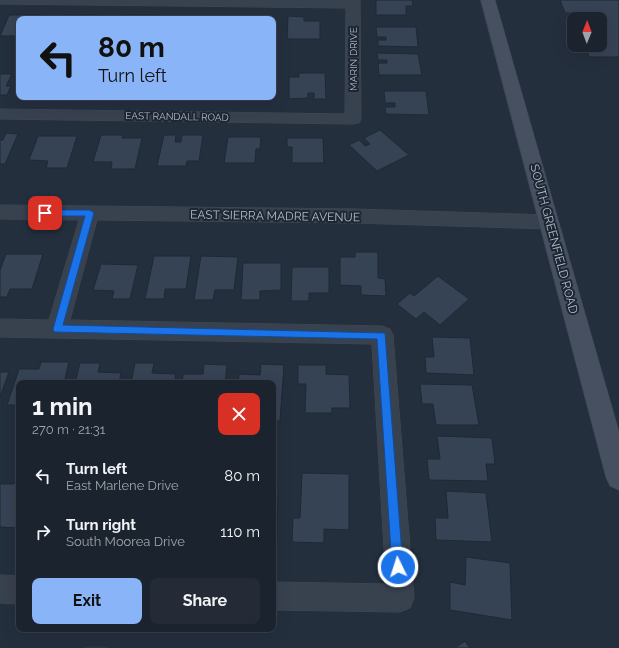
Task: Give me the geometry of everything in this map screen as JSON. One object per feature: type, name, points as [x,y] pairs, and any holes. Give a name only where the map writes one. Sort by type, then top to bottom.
[{"type":"main road","name":"SOUTH GREENFIELD ROAD","points":[[488,0],[619,477]]},
{"type":"street","points":[[0,0],[353,2]]},
{"type":"street","name":"MARIN DRIVE","points":[[353,2],[353,119]]},
{"type":"street","name":"EAST RANDALL ROAD","points":[[0,114],[353,119]]},
{"type":"street","name":"EAST SIERRA MADRE AVENUE","points":[[0,212],[354,216],[549,222]]},
{"type":"street","points":[[57,329],[90,213]]},
{"type":"street","points":[[0,328],[382,335],[400,598],[276,596]]},
{"type":"street","points":[[0,589],[16,590]]},
{"type":"building","points":[[376,0],[412,0],[413,6],[406,6],[406,15],[376,15]]},
{"type":"building","points":[[560,0],[619,0],[619,57],[589,57],[587,52],[607,52],[607,12],[565,13]]},
{"type":"building","points":[[9,15],[41,15],[16,16],[16,36],[0,36]]},
{"type":"building","points":[[65,15],[76,15],[76,16]]},
{"type":"building","points":[[81,15],[98,15],[98,16]]},
{"type":"building","points":[[124,15],[142,15],[142,16]]},
{"type":"building","points":[[146,15],[156,15],[156,16]]},
{"type":"building","points":[[288,16],[304,17],[304,21],[320,21],[320,39],[287,39]]},
{"type":"building","points":[[376,27],[416,27],[418,47],[378,46],[378,40],[386,40],[386,37],[377,37]]},
{"type":"building","points":[[377,53],[418,54],[422,75],[379,75],[378,63],[387,63],[387,60],[378,60]]},
{"type":"building","points":[[299,73],[325,73],[326,99],[314,99],[314,93],[308,93],[308,98],[289,99],[289,77],[299,77]]},
{"type":"building","points":[[0,74],[12,74],[6,86],[11,86],[7,95],[0,95]]},
{"type":"building","points":[[384,91],[426,91],[429,115],[386,114],[385,107],[395,107],[395,103],[385,103]]},
{"type":"building","points":[[380,130],[409,155],[377,171],[349,145],[359,140],[365,146],[370,144],[364,138]]},
{"type":"building","points":[[6,133],[18,134],[5,164],[0,164],[0,140],[3,140]]},
{"type":"building","points":[[101,135],[123,135],[122,138],[142,138],[135,169],[111,169],[112,162],[93,162]]},
{"type":"building","points":[[164,135],[176,135],[175,142],[181,142],[182,135],[203,135],[199,161],[187,161],[186,166],[157,166]]},
{"type":"building","points":[[38,136],[77,136],[67,168],[46,168],[48,161],[29,160]]},
{"type":"building","points":[[228,137],[261,137],[260,149],[256,149],[255,163],[224,163]]},
{"type":"building","points":[[287,138],[323,138],[324,163],[292,163],[292,147],[287,147]]},
{"type":"building","points":[[355,252],[378,252],[378,278],[385,279],[386,296],[361,295],[361,286],[340,285],[340,257],[355,257]]},
{"type":"building","points":[[6,254],[43,254],[32,289],[10,289],[7,297],[0,297],[0,270]]},
{"type":"building","points":[[154,256],[191,256],[186,289],[165,289],[164,299],[145,299]]},
{"type":"building","points":[[201,256],[238,257],[234,290],[215,290],[213,300],[194,300]]},
{"type":"building","points":[[243,263],[281,263],[281,290],[260,291],[260,300],[241,300]]},
{"type":"building","points":[[101,264],[138,265],[130,299],[112,299],[114,291],[93,290]]},
{"type":"building","points":[[292,267],[329,267],[329,293],[309,293],[309,301],[291,301]]},
{"type":"building","points":[[438,276],[469,299],[440,325],[424,312],[416,319],[397,304],[410,293],[414,296]]},
{"type":"building","points":[[432,337],[470,338],[474,375],[426,373],[425,357],[434,357]]},
{"type":"building","points":[[41,362],[69,362],[65,380],[16,380],[16,405],[7,405],[19,369],[39,369]]},
{"type":"building","points":[[80,363],[100,363],[98,372],[121,373],[120,380],[76,380]]},
{"type":"building","points":[[135,363],[154,363],[152,373],[176,374],[175,380],[132,380]]},
{"type":"building","points":[[204,364],[227,365],[225,380],[182,380],[183,374],[203,374]]},
{"type":"building","points":[[261,364],[284,365],[280,421],[276,421],[276,380],[238,380],[239,374],[260,375]]},
{"type":"building","points":[[298,365],[326,365],[326,374],[349,375],[350,408],[332,408],[332,413],[305,413],[306,384],[298,384]]},
{"type":"building","points":[[0,372],[9,372],[0,397]]},
{"type":"building","points":[[420,384],[472,385],[479,425],[436,425],[433,404],[422,404]]},
{"type":"building","points":[[437,436],[492,438],[495,464],[486,464],[488,481],[429,480],[427,459],[440,459]]},
{"type":"building","points":[[302,473],[349,474],[349,530],[324,529],[324,543],[292,542],[293,518],[300,518]]},
{"type":"building","points":[[16,477],[16,528],[0,527],[0,484],[14,484]]},
{"type":"building","points":[[276,488],[278,488],[277,543]]},
{"type":"building","points":[[446,491],[486,493],[492,542],[436,540],[435,518],[448,518]]},
{"type":"building","points":[[466,557],[510,563],[512,620],[450,610],[450,582],[465,585]]},
{"type":"building","points":[[465,641],[470,648],[455,648]]},
{"type":"building","points":[[83,646],[110,646],[109,648],[83,648]]},
{"type":"route","points":[[45,213],[90,213],[57,329],[382,335],[398,567]]}]
